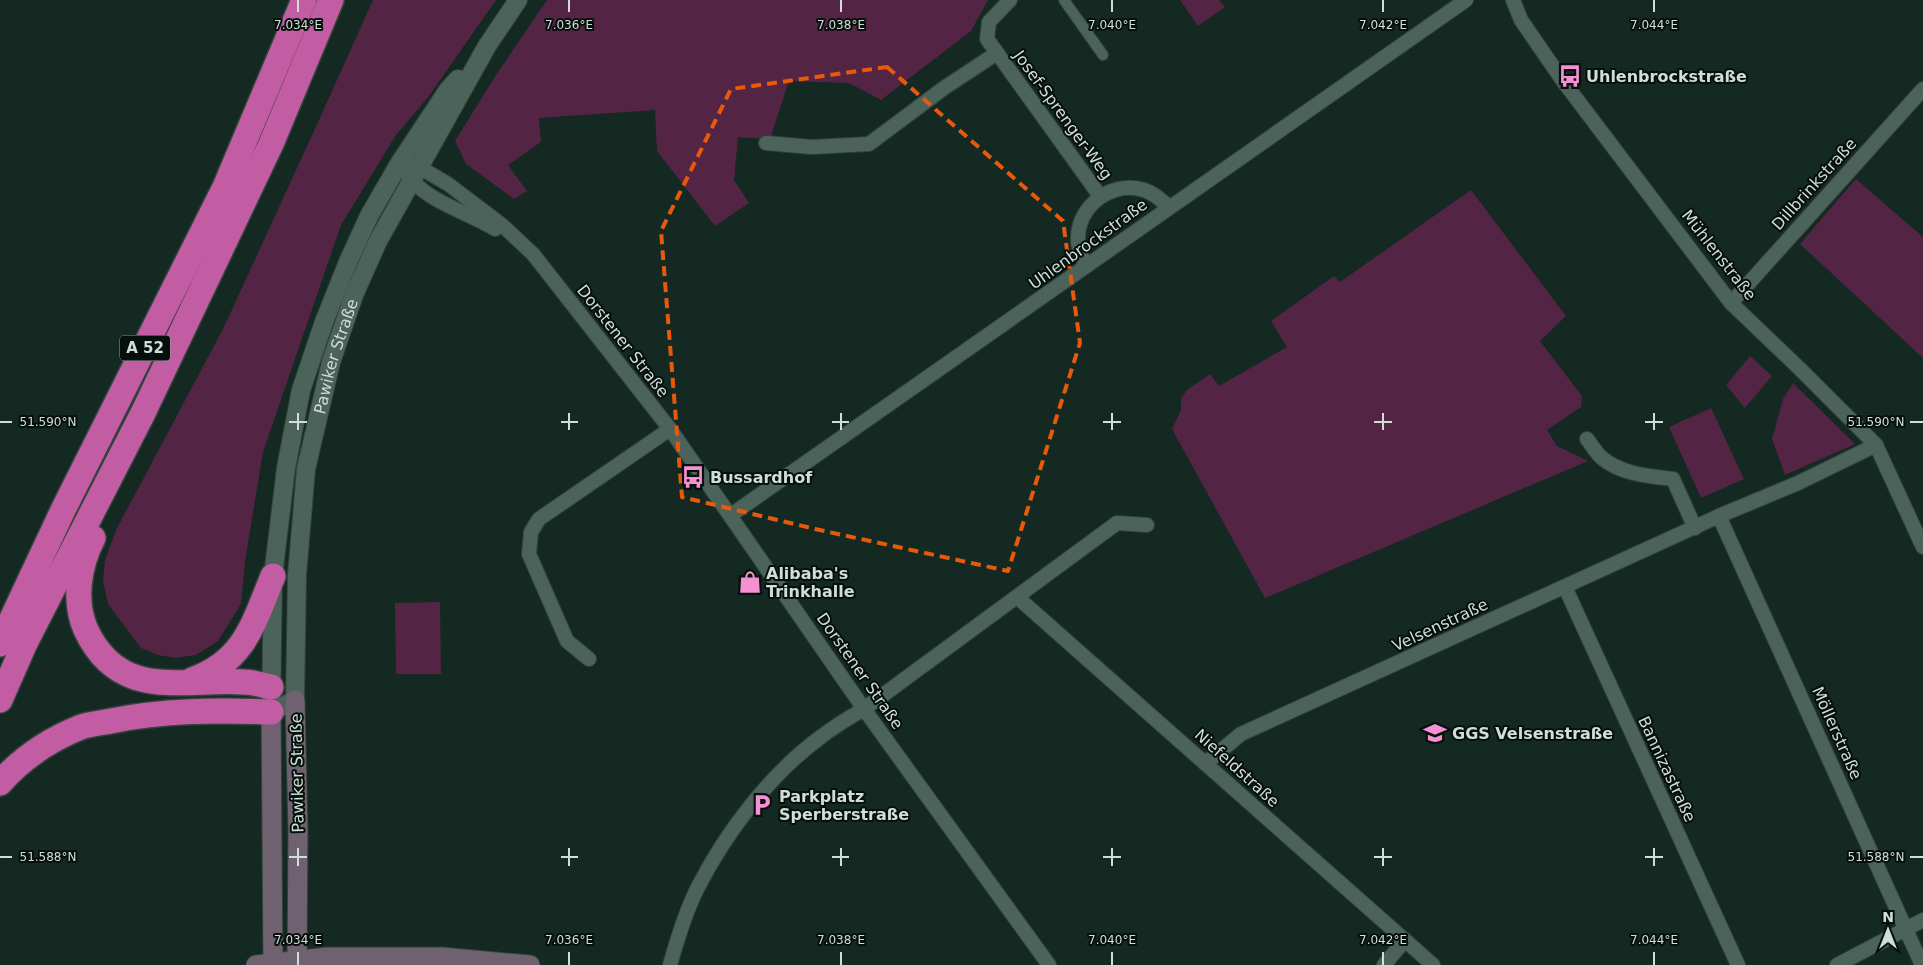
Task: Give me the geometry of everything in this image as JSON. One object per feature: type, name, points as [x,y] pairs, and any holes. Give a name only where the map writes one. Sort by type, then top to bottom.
[{"type":"highway","name":"A 52","points":[[0,644],[64,508],[225,187],[304,0]]},
{"type":"highway","name":"A 52","points":[[0,700],[25,642],[143,413],[271,144],[331,0]]},
{"type":"highway","points":[[143,413],[131,460],[85,553],[79,586],[81,619],[92,642],[113,666],[138,679],[184,684],[246,682],[271,687]]},
{"type":"highway","points":[[0,612],[49,521],[64,508]]},
{"type":"highway","points":[[184,684],[206,676],[219,668],[236,653],[252,629],[273,576]]},
{"type":"highway","points":[[0,783],[7,774],[45,744],[83,727],[127,718],[184,712],[271,712]]},
{"type":"main road","name":"Pawiker Straße","points":[[295,700],[298,831],[295,963]]},
{"type":"main road","name":"Pawiker Straße","points":[[267,964],[271,712]]},
{"type":"main road","points":[[267,964],[295,963],[328,957],[442,957],[530,965]]},
{"type":"street","name":"Pawiker Straße","points":[[295,700],[297,575],[306,469],[331,362],[354,295],[378,241],[487,46],[518,0]]},
{"type":"street","name":"Josef-Sprenger-Weg","points":[[1010,0],[989,22],[987,39],[1100,196]]},
{"type":"street","points":[[1064,0],[1103,55]]},
{"type":"street","name":"Uhlenbrockstraße","points":[[731,515],[1466,0]]},
{"type":"street","name":"Mühlenstraße","points":[[1513,0],[1521,20],[1564,81],[1731,303],[1876,445],[1923,547]]},
{"type":"street","name":"Pawiker Straße","points":[[295,700],[271,712],[273,576],[286,468],[301,390],[324,322],[369,216],[399,164],[448,90],[487,46]]},
{"type":"street","name":"Josef-Sprenger-Weg","points":[[766,143],[812,147],[869,144],[944,88],[997,53]]},
{"type":"street","name":"Dillbrinkstraße","points":[[1731,303],[1923,88]]},
{"type":"street","name":"Dorstener Straße","points":[[399,164],[415,174],[448,184],[523,242],[533,254],[670,429],[864,708],[1049,965]]},
{"type":"street","name":"Dorstener Straße","points":[[415,174],[439,201],[483,222],[533,254]]},
{"type":"street","name":"Josef-Sprenger-Weg","points":[[1086,266],[1079,248],[1079,228],[1086,210],[1100,196],[1114,190],[1129,188],[1144,190],[1158,197],[1169,207]]},
{"type":"street","points":[[589,659],[567,641],[530,554],[532,532],[540,519],[670,429]]},
{"type":"street","points":[[1587,439],[1601,457],[1624,470],[1645,476],[1673,479],[1695,528]]},
{"type":"street","name":"Velsenstraße","points":[[1206,763],[1241,734],[1720,516],[1798,483],[1876,445]]},
{"type":"street","name":"Möllerstraße","points":[[1720,516],[1922,965]]},
{"type":"street","points":[[670,965],[696,891],[712,862],[744,815],[794,760],[822,736],[864,708],[1117,523],[1147,524]]},
{"type":"street","name":"Bannizastraße","points":[[1565,587],[1738,965]]},
{"type":"street","name":"Niefeldstraße","points":[[1017,597],[1433,965]]},
{"type":"street","name":"Pawiker Straße","points":[[271,687],[295,700]]},
{"type":"street","points":[[1837,965],[1923,920]]},
{"type":"street","points":[[1384,965],[1405,940]]},
{"type":"highlighted area","points":[[887,67],[1063,221],[1080,343],[1008,571],[815,529],[682,497],[661,231],[731,89]]},
{"type":"shaded area","points":[[373,0],[496,0],[429,96],[396,135],[341,225],[263,452],[245,561],[241,604],[218,641],[196,655],[175,658],[158,655],[141,648],[108,604],[103,581],[105,560],[116,530],[223,329]]},
{"type":"shaded area","points":[[547,0],[988,0],[971,31],[881,100],[849,83],[789,81],[770,139],[738,137],[734,180],[749,203],[715,226],[657,151],[655,110],[539,118],[541,142],[508,165],[527,191],[514,199],[466,164],[455,141],[496,75]]},
{"type":"shaded area","points":[[1180,0],[1219,0],[1225,7],[1198,26]]},
{"type":"shaded area","points":[[1856,179],[1923,237],[1923,358],[1800,244]]},
{"type":"shaded area","points":[[1471,190],[1566,316],[1540,341],[1582,396],[1581,407],[1547,430],[1557,446],[1588,461],[1265,598],[1172,429],[1181,410],[1181,398],[1187,390],[1210,374],[1219,386],[1287,347],[1271,321],[1334,276],[1340,282]]},
{"type":"shaded area","points":[[1750,356],[1772,376],[1745,408],[1726,385]]},
{"type":"shaded area","points":[[1793,383],[1855,444],[1785,475],[1772,439],[1783,399]]},
{"type":"shaded area","points":[[1711,408],[1744,479],[1701,498],[1669,427]]},
{"type":"shaded area","points":[[440,602],[441,674],[396,674],[395,603]]},
{"type":"place","name":"Uhlenbrockstraße","points":[[1570,76]]},
{"type":"place","name":"Bussardhof","points":[[693,477]]},
{"type":"place","name":"Alibaba's Trinkhalle","points":[[750,582]]},
{"type":"place","name":"GGS Velsenstraße","points":[[1435,733]]},
{"type":"place","name":"Parkplatz Sperberstraße","points":[[762,805]]}]
